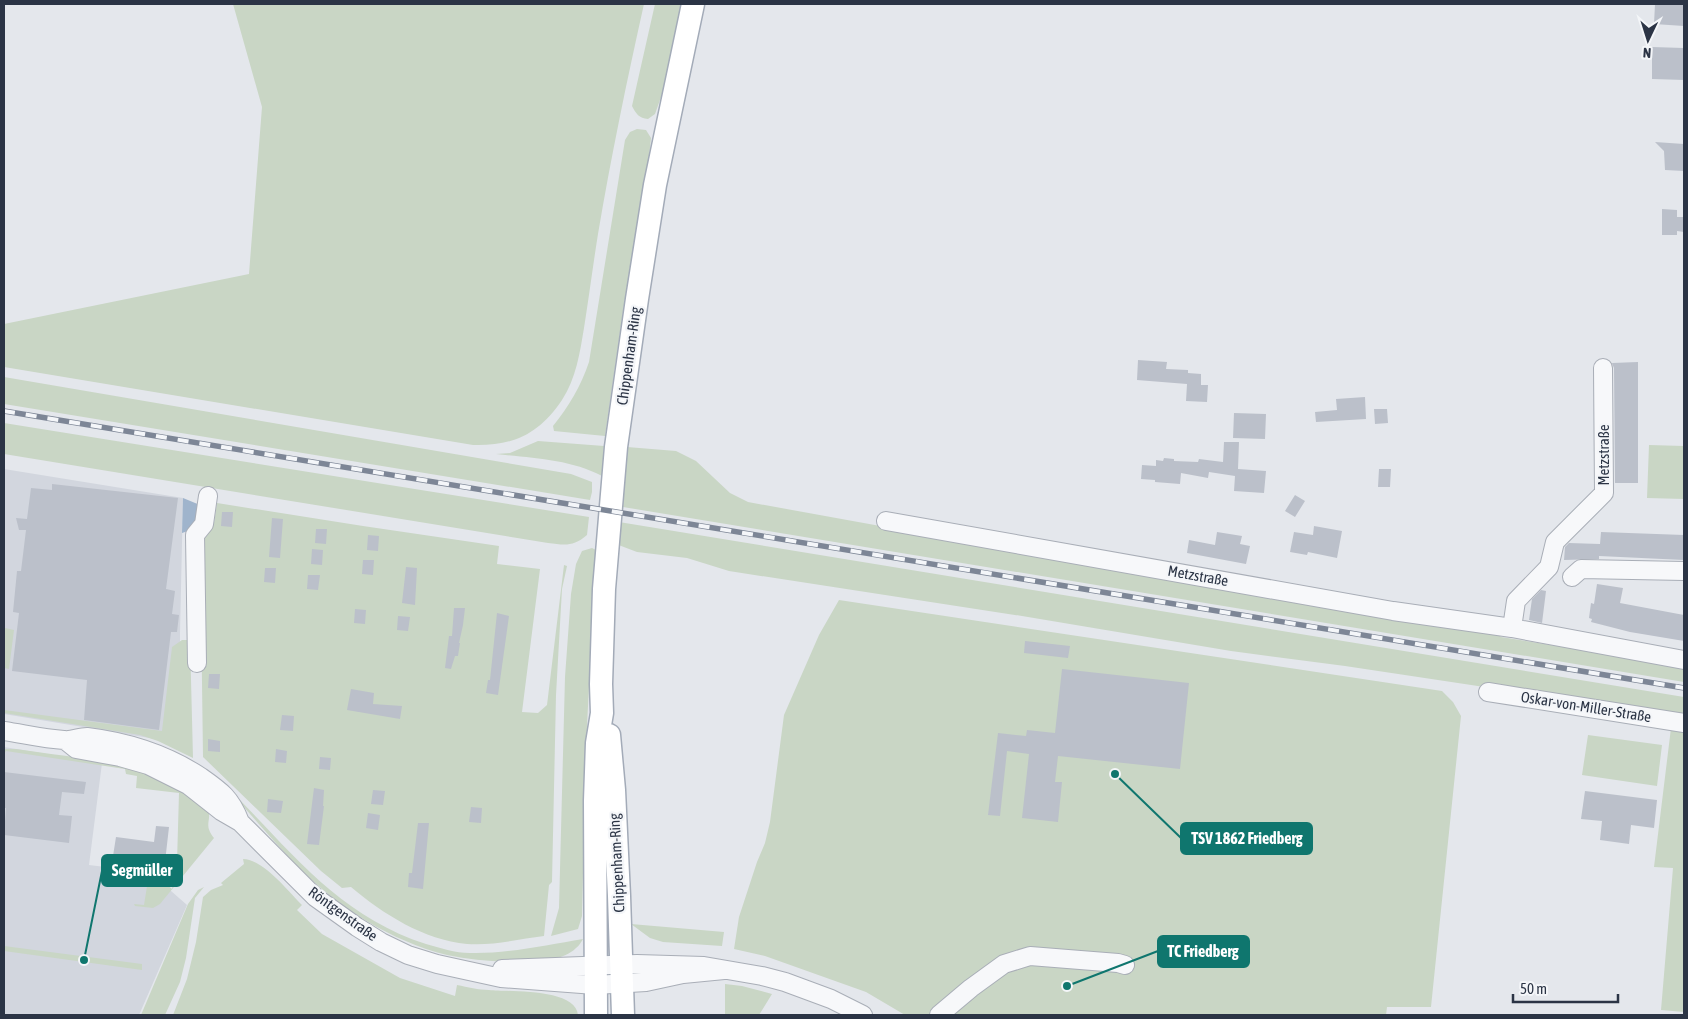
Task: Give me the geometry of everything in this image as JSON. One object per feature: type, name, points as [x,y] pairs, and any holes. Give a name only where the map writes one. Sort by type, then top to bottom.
[{"type":"main road","name":"Chippenham-Ring","points":[[596,1015],[596,762],[602,713],[604,589],[616,447],[655,185],[693,4]]},
{"type":"main road","name":"Chippenham-Ring","points":[[602,713],[610,741],[620,905],[623,1015]]},
{"type":"street","name":"Metzstraße","points":[[1512,628],[1516,601],[1549,567],[1555,542],[1604,493],[1603,368]]},
{"type":"street","points":[[197,663],[195,535],[204,524],[208,496]]},
{"type":"street","name":"Metzstraße","points":[[886,522],[1393,611],[1512,628],[1684,660]]},
{"type":"street","points":[[1572,577],[1581,569],[1684,571]]},
{"type":"street","name":"Oskar-von-Miller-Straße","points":[[1488,692],[1684,723]]},
{"type":"street","name":"Röntgenstraße","points":[[4,731],[66,741],[84,737],[152,751],[174,761],[215,787],[225,796],[234,805],[240,822],[315,897],[381,942],[408,955],[469,971],[528,967],[595,975],[622,974],[646,982],[683,974],[724,970],[785,982],[831,999],[863,1015]]},
{"type":"street","points":[[939,1015],[1004,964],[1019,958],[1030,956],[1125,965]]},
{"type":"shaded area","points":[[4,469],[183,498],[180,743],[4,714]]},
{"type":"shaded area","points":[[4,747],[102,763],[89,865],[138,871],[171,891],[187,905],[139,1015],[4,1015]]},
{"type":"green space","points":[[233,4],[644,4],[608,176],[577,365],[571,383],[562,400],[544,422],[535,429],[513,440],[488,445],[473,445],[4,367],[4,324],[249,274],[262,107]]},
{"type":"green space","points":[[655,4],[683,4],[666,83],[655,114],[648,119],[638,115],[632,106]]},
{"type":"green space","points":[[637,129],[646,130],[651,138],[648,167],[636,229],[605,436],[554,431],[553,426],[574,396],[589,362],[625,140],[630,132]]},
{"type":"green space","points":[[4,377],[571,474],[592,482],[592,492],[590,500],[4,404]]},
{"type":"green space","points":[[4,423],[589,517],[587,535],[577,542],[569,544],[548,543],[4,454]]},
{"type":"green space","points":[[538,441],[604,446],[602,476],[590,470],[564,463],[496,454],[510,453]]},
{"type":"green space","points":[[1649,445],[1684,446],[1684,499],[1647,498]]},
{"type":"green space","points":[[627,447],[676,451],[696,461],[730,493],[748,502],[1332,608],[1492,629],[1501,637],[1684,666],[1684,682],[623,507]]},
{"type":"green space","points":[[217,503],[499,546],[497,564],[540,569],[522,712],[538,713],[547,705],[564,565],[567,566],[562,589],[556,695],[552,882],[549,885],[544,936],[496,943],[467,944],[435,937],[405,924],[390,916],[351,887],[342,888],[321,871],[203,757],[200,533],[214,523]]},
{"type":"green space","points":[[619,522],[1684,697],[1684,717],[1345,666],[1231,651],[1022,616],[729,571],[687,558],[637,552],[616,544]]},
{"type":"green space","points":[[592,548],[596,550],[586,745],[582,916],[578,929],[551,936],[559,908],[565,677],[571,594],[576,564],[582,551]]},
{"type":"green space","points":[[839,600],[1442,691],[1453,702],[1461,716],[1431,1007],[1387,1007],[1386,1015],[905,1015],[866,992],[765,956],[734,949],[739,917],[765,843],[770,822],[784,715],[819,635]]},
{"type":"green space","points":[[5,628],[14,630],[9,669],[4,668]]},
{"type":"green space","points":[[182,640],[190,640],[193,758],[158,741],[140,735],[4,713],[4,710],[162,731],[172,647]]},
{"type":"green space","points":[[1671,728],[1684,730],[1684,1012],[1661,1010],[1673,868],[1654,867]]},
{"type":"green space","points":[[1588,735],[1662,745],[1657,786],[1582,775]]},
{"type":"green space","points":[[4,749],[16,749],[109,763],[128,767],[163,780],[208,810],[208,826],[214,838],[160,904],[153,908],[135,906],[134,904],[144,905],[148,880],[137,879],[138,871],[154,874],[172,889],[177,862],[179,793],[136,788],[137,776],[126,774],[125,769],[6,751],[4,754]]},
{"type":"green space","points":[[237,799],[323,884],[346,902],[370,918],[426,944],[453,951],[484,953],[512,951],[583,939],[570,953],[562,957],[524,962],[470,959],[447,955],[406,941],[386,932],[348,909],[314,882],[290,859]]},
{"type":"green space","points":[[243,859],[259,864],[275,877],[302,905],[297,910],[322,934],[400,978],[455,996],[457,985],[481,990],[540,993],[566,1000],[574,1006],[578,1015],[173,1015],[187,979],[196,942],[203,897],[211,890],[223,885],[221,883],[244,864]]},
{"type":"green space","points":[[204,887],[195,898],[186,958],[180,982],[165,1015],[141,1015],[188,904],[198,890]]},
{"type":"green space","points":[[631,924],[724,932],[722,946],[663,942],[650,938]]},
{"type":"green space","points":[[4,946],[142,964],[142,970],[4,951]]},
{"type":"green space","points":[[725,984],[742,986],[772,994],[759,1015],[725,1015]]},
{"type":"water","points":[[183,498],[200,505],[203,510],[191,530],[182,533]]},
{"type":"building","points":[[1655,4],[1684,4],[1684,26],[1654,24]]},
{"type":"building","points":[[1652,47],[1684,48],[1684,80],[1652,79]]},
{"type":"building","points":[[1655,142],[1684,144],[1684,171],[1665,170],[1664,151]]},
{"type":"building","points":[[1662,209],[1677,210],[1677,217],[1684,217],[1684,232],[1677,231],[1677,235],[1662,235]]},
{"type":"building","points":[[1138,360],[1167,362],[1166,369],[1188,370],[1188,373],[1201,374],[1201,385],[1208,385],[1207,402],[1186,401],[1187,384],[1137,380]]},
{"type":"building","points":[[1638,362],[1638,483],[1615,483],[1614,368],[1612,363]]},
{"type":"building","points":[[1365,397],[1366,419],[1316,422],[1315,412],[1337,410],[1336,399]]},
{"type":"building","points":[[1374,409],[1387,409],[1388,423],[1375,424]]},
{"type":"building","points":[[1234,413],[1266,414],[1265,439],[1233,438]]},
{"type":"building","points":[[1224,442],[1239,442],[1238,469],[1266,471],[1264,493],[1234,491],[1235,476],[1209,472],[1208,478],[1181,473],[1180,484],[1141,479],[1142,465],[1156,466],[1156,460],[1163,461],[1164,458],[1174,459],[1174,461],[1198,462],[1199,459],[1223,462]]},
{"type":"building","points":[[1379,469],[1391,469],[1390,487],[1378,487]]},
{"type":"building","points":[[52,484],[178,498],[166,589],[175,591],[172,614],[179,615],[177,632],[171,632],[159,730],[84,720],[87,680],[12,671],[19,613],[13,612],[17,571],[21,571],[26,530],[19,530],[16,518],[27,519],[31,488],[52,490]]},
{"type":"building","points":[[1295,495],[1305,501],[1295,517],[1285,511]]},
{"type":"building","points":[[222,512],[233,512],[232,527],[221,526]]},
{"type":"building","points":[[272,518],[283,519],[280,558],[269,557]]},
{"type":"building","points":[[1314,526],[1342,531],[1337,558],[1308,552],[1307,555],[1290,552],[1294,532],[1313,535]]},
{"type":"building","points":[[316,529],[327,529],[326,544],[315,543]]},
{"type":"building","points":[[1217,532],[1242,536],[1240,544],[1250,546],[1246,564],[1187,553],[1189,540],[1215,545]]},
{"type":"building","points":[[1601,532],[1684,535],[1684,560],[1599,556],[1599,559],[1564,560],[1565,547],[1569,543],[1600,544]]},
{"type":"building","points":[[368,535],[379,536],[378,551],[367,550]]},
{"type":"building","points":[[312,549],[323,550],[322,565],[311,564]]},
{"type":"building","points":[[363,560],[374,560],[373,575],[362,574]]},
{"type":"building","points":[[406,567],[417,568],[415,605],[402,603]]},
{"type":"building","points":[[265,568],[276,568],[275,583],[264,582]]},
{"type":"building","points":[[308,575],[320,575],[318,590],[307,589]]},
{"type":"building","points":[[1597,584],[1623,588],[1620,603],[1684,615],[1684,641],[1630,632],[1591,622],[1592,619],[1589,618],[1591,603],[1594,604]]},
{"type":"building","points":[[1541,590],[1546,591],[1542,623],[1529,620],[1532,599]]},
{"type":"building","points":[[454,608],[465,608],[458,656],[455,656],[451,669],[445,668],[449,636],[452,636]]},
{"type":"building","points":[[355,609],[366,610],[365,624],[354,623]]},
{"type":"building","points":[[497,613],[509,616],[498,695],[486,693],[488,680],[490,680]]},
{"type":"building","points":[[398,616],[410,617],[408,631],[397,630]]},
{"type":"building","points":[[1025,641],[1070,646],[1068,658],[1024,653]]},
{"type":"building","points":[[1062,669],[1189,683],[1180,769],[1058,756],[1055,782],[1062,782],[1058,822],[1022,818],[1029,754],[1007,751],[1000,816],[988,815],[998,733],[1026,736],[1027,730],[1055,733]]},
{"type":"building","points":[[209,674],[220,674],[219,689],[208,688]]},
{"type":"building","points":[[351,689],[374,693],[373,704],[402,706],[400,719],[347,710]]},
{"type":"building","points":[[282,715],[294,716],[293,731],[280,730]]},
{"type":"building","points":[[208,739],[220,741],[220,752],[208,751]]},
{"type":"building","points":[[276,749],[287,751],[286,763],[275,762]]},
{"type":"building","points":[[320,757],[331,758],[330,770],[319,769]]},
{"type":"building","points":[[4,772],[86,782],[84,794],[62,792],[59,815],[72,816],[69,843],[4,835],[6,808],[4,808]]},
{"type":"building","points":[[314,788],[324,790],[319,845],[307,844]]},
{"type":"building","points":[[373,790],[385,791],[383,805],[371,804]]},
{"type":"building","points":[[1585,791],[1657,800],[1654,828],[1631,825],[1629,844],[1600,840],[1602,821],[1581,819]]},
{"type":"building","points":[[268,799],[283,801],[281,813],[267,812]]},
{"type":"building","points":[[471,807],[482,808],[481,823],[469,822]]},
{"type":"building","points":[[368,813],[380,815],[378,830],[366,828]]},
{"type":"building","points":[[418,823],[429,823],[423,889],[408,887],[409,873],[412,873]]},
{"type":"building","points":[[156,826],[169,827],[165,862],[175,864],[173,876],[147,873],[149,860],[113,856],[116,837],[154,842]]},
{"type":"railway","points":[[4,411],[1684,688]]},
{"type":"place","name":"TSV 1862 Friedberg","points":[[1115,774]]},
{"type":"place","name":"Segmüller","points":[[84,960]]},
{"type":"place","name":"TC Friedberg","points":[[1067,986]]}]
